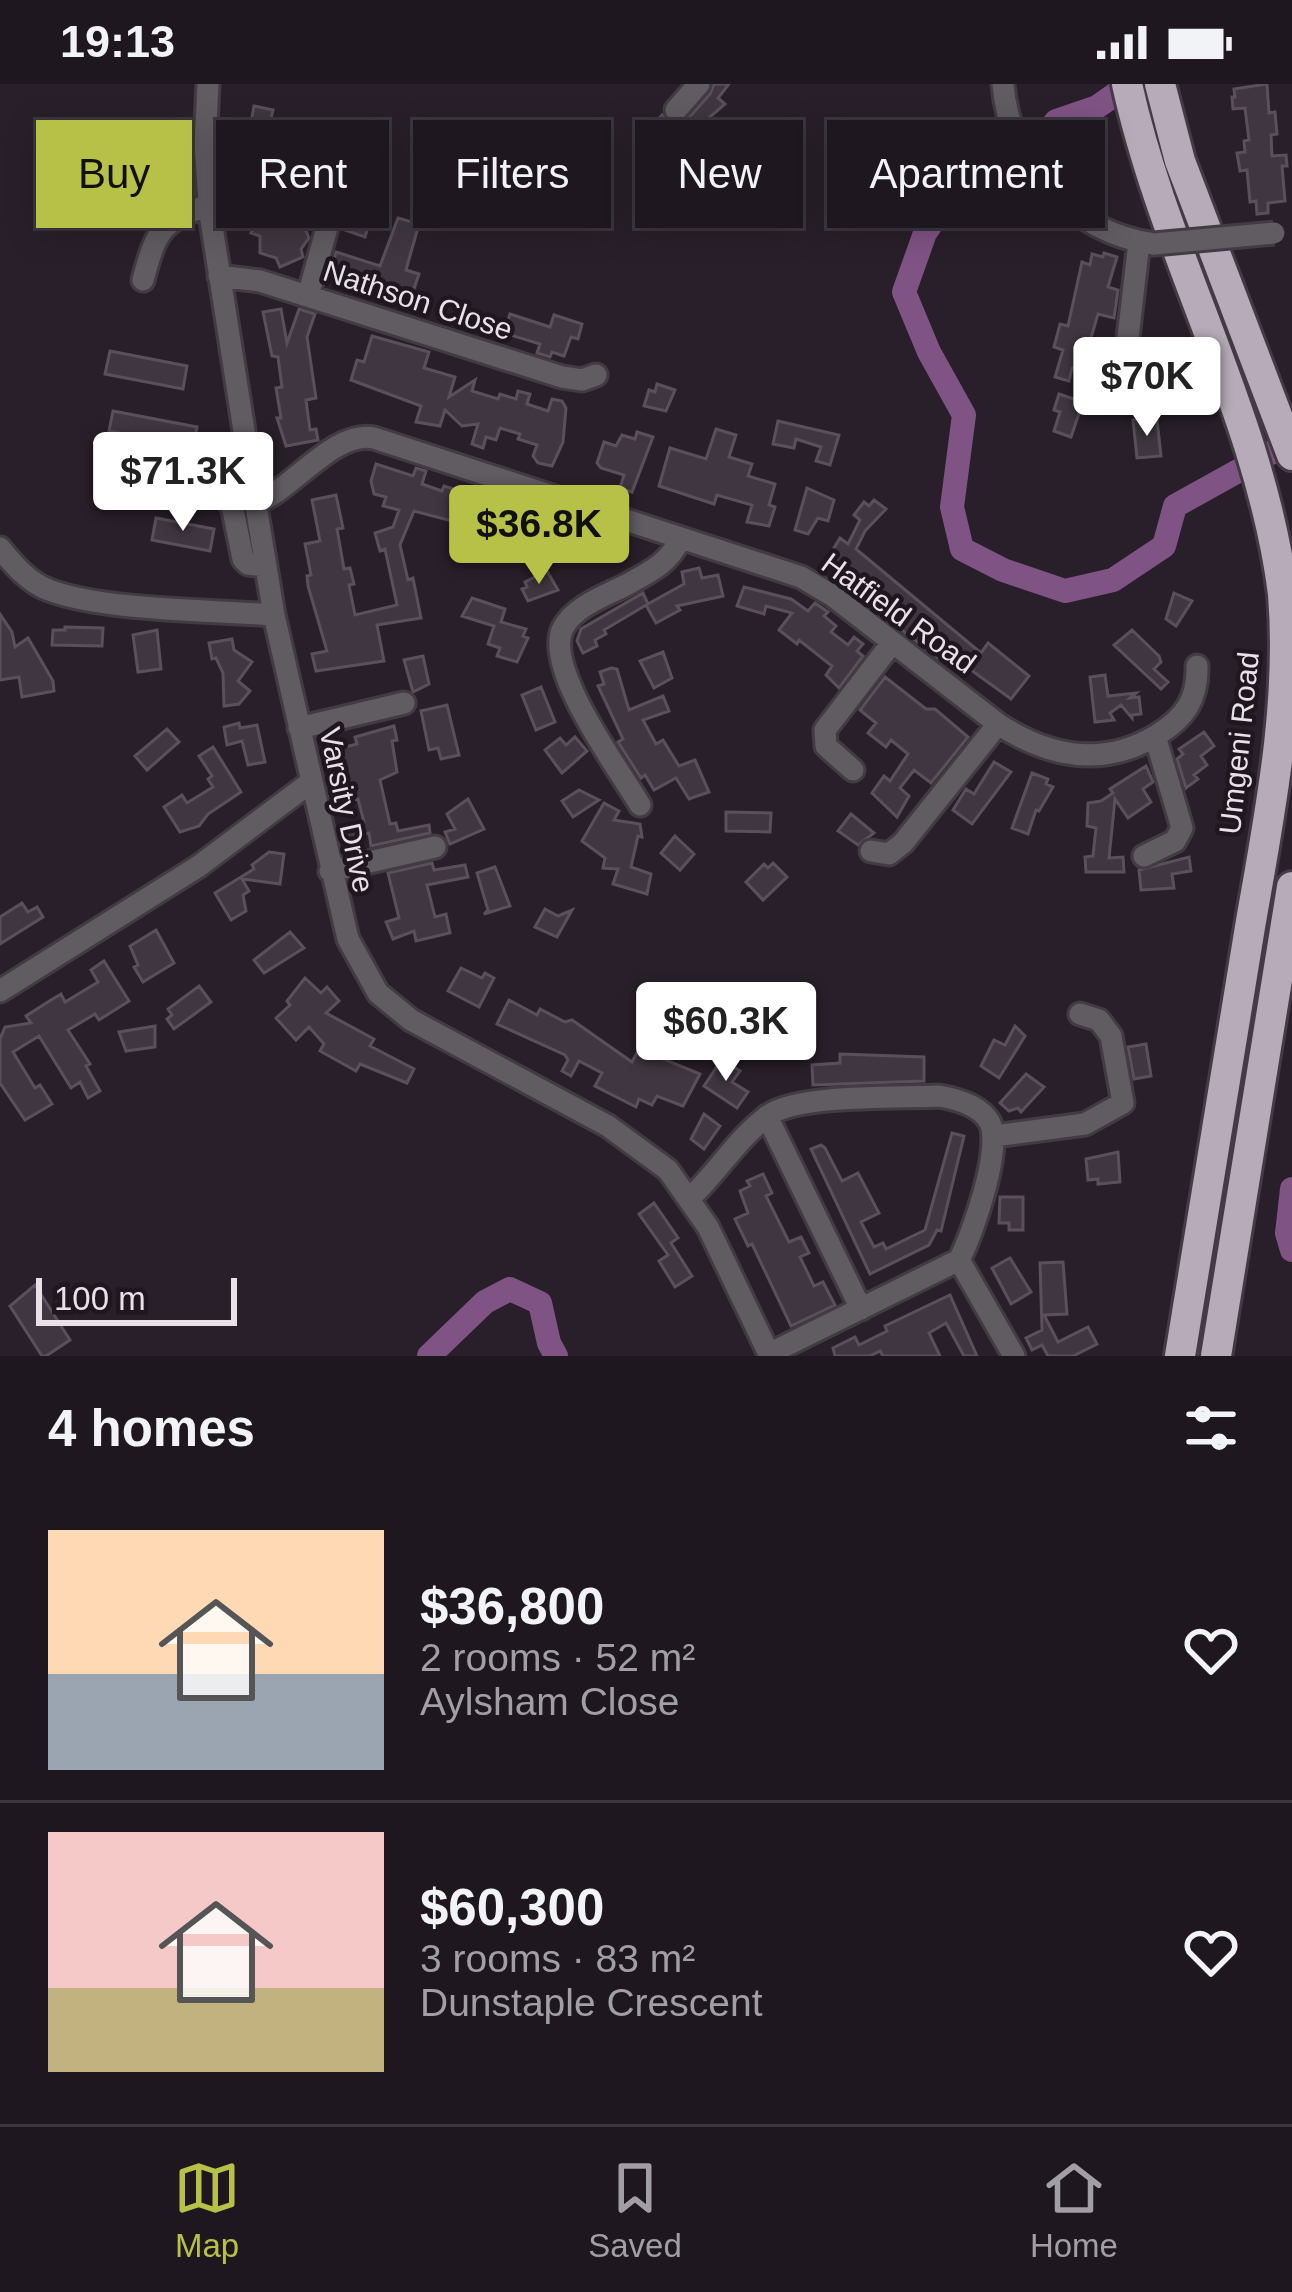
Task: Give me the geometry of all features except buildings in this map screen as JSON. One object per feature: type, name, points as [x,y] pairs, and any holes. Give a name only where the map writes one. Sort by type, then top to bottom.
[{"type":"highway","name":"Umgeni Road","points":[[1127,84],[1165,223],[1255,462],[1283,594],[1286,680],[1281,746],[1180,1356]]},
{"type":"highway","points":[[1163,98],[1180,161],[1288,442]]},
{"type":"highway","points":[[1216,1356],[1292,887]]},
{"type":"street","name":"Varsity Drive","points":[[208,84],[209,205],[274,615],[348,939],[386,1001],[425,1029],[634,1143],[668,1170],[690,1198],[769,1355]]},
{"type":"street","points":[[676,110],[699,84]]},
{"type":"street","points":[[1003,84],[1007,115],[1029,163],[1081,217],[1147,243],[1283,232]]},
{"type":"street","points":[[143,280],[162,227],[177,216],[209,205]]},
{"type":"street","points":[[308,296],[327,228]]},
{"type":"street","points":[[1123,380],[1147,243]]},
{"type":"street","name":"Nathson Close","points":[[219,276],[260,281],[544,373],[582,380],[596,375]]},
{"type":"street","name":"Hatfield Road","points":[[256,504],[287,488],[338,445],[364,436],[801,577],[833,596],[998,724],[1024,740],[1072,755],[1122,753],[1170,727],[1194,700],[1198,666]]},
{"type":"street","points":[[117,458],[218,478],[233,510],[243,559],[266,566]]},
{"type":"street","points":[[640,805],[580,707],[560,655],[560,638],[575,614],[660,566],[680,538]]},
{"type":"street","points":[[0,548],[48,590],[101,601],[274,615]]},
{"type":"street","points":[[854,770],[826,746],[825,730],[892,644]]},
{"type":"street","points":[[299,728],[404,703]]},
{"type":"street","points":[[871,851],[889,854],[903,844],[998,724]]},
{"type":"street","points":[[1144,856],[1175,841],[1182,828],[1155,736]]},
{"type":"street","points":[[0,991],[199,866],[311,782]]},
{"type":"street","points":[[330,871],[435,847]]},
{"type":"street","points":[[994,1136],[1085,1124],[1123,1103],[1111,1036],[1099,1020],[1080,1014]]},
{"type":"street","points":[[690,1198],[767,1116],[802,1103],[939,1096],[958,1099],[988,1120],[994,1136],[968,1244],[959,1260],[769,1355]]},
{"type":"street","points":[[767,1116],[861,1309]]},
{"type":"street","points":[[959,1260],[1013,1356]]},
{"type":"waterway","points":[[1130,84],[1097,107],[1056,121],[994,207],[941,210],[925,233],[904,292],[929,352],[964,415],[952,507],[962,549],[1003,570],[1065,591],[1113,580],[1164,546],[1175,506],[1292,441]]},
{"type":"waterway","points":[[1292,1189],[1287,1233],[1292,1250]]},
{"type":"waterway","points":[[429,1356],[485,1302],[510,1289],[540,1303],[556,1356]]}]
